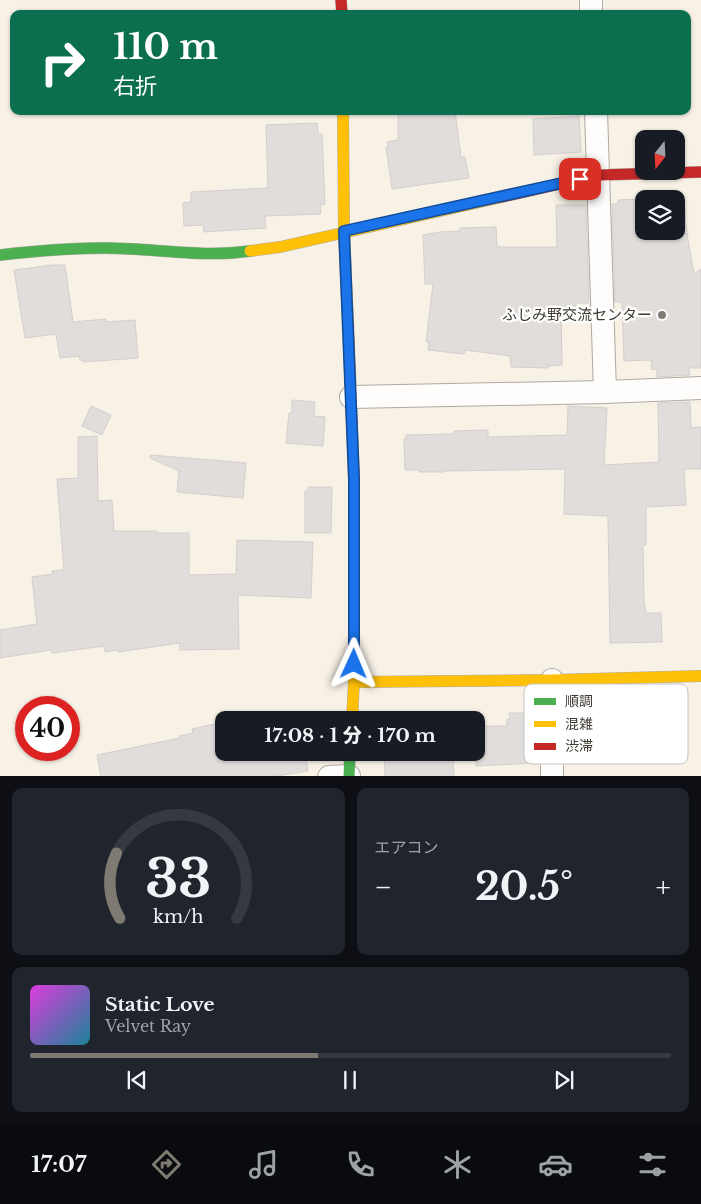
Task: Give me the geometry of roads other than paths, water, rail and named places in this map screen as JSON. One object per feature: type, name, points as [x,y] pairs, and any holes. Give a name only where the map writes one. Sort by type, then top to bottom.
[{"type":"street","points":[[343,115],[344,231],[354,479],[352,711]]},
{"type":"street","points":[[596,115],[605,392]]},
{"type":"street","points":[[0,255],[52,249],[105,248],[205,254],[244,252],[280,247],[598,175],[701,172]]},
{"type":"street","points":[[351,397],[605,392],[701,388]]},
{"type":"street","points":[[354,682],[701,676]]},
{"type":"street","points":[[342,776],[347,761]]},
{"type":"place","name":"ふじみ野交流センター","points":[[662,315]]}]
